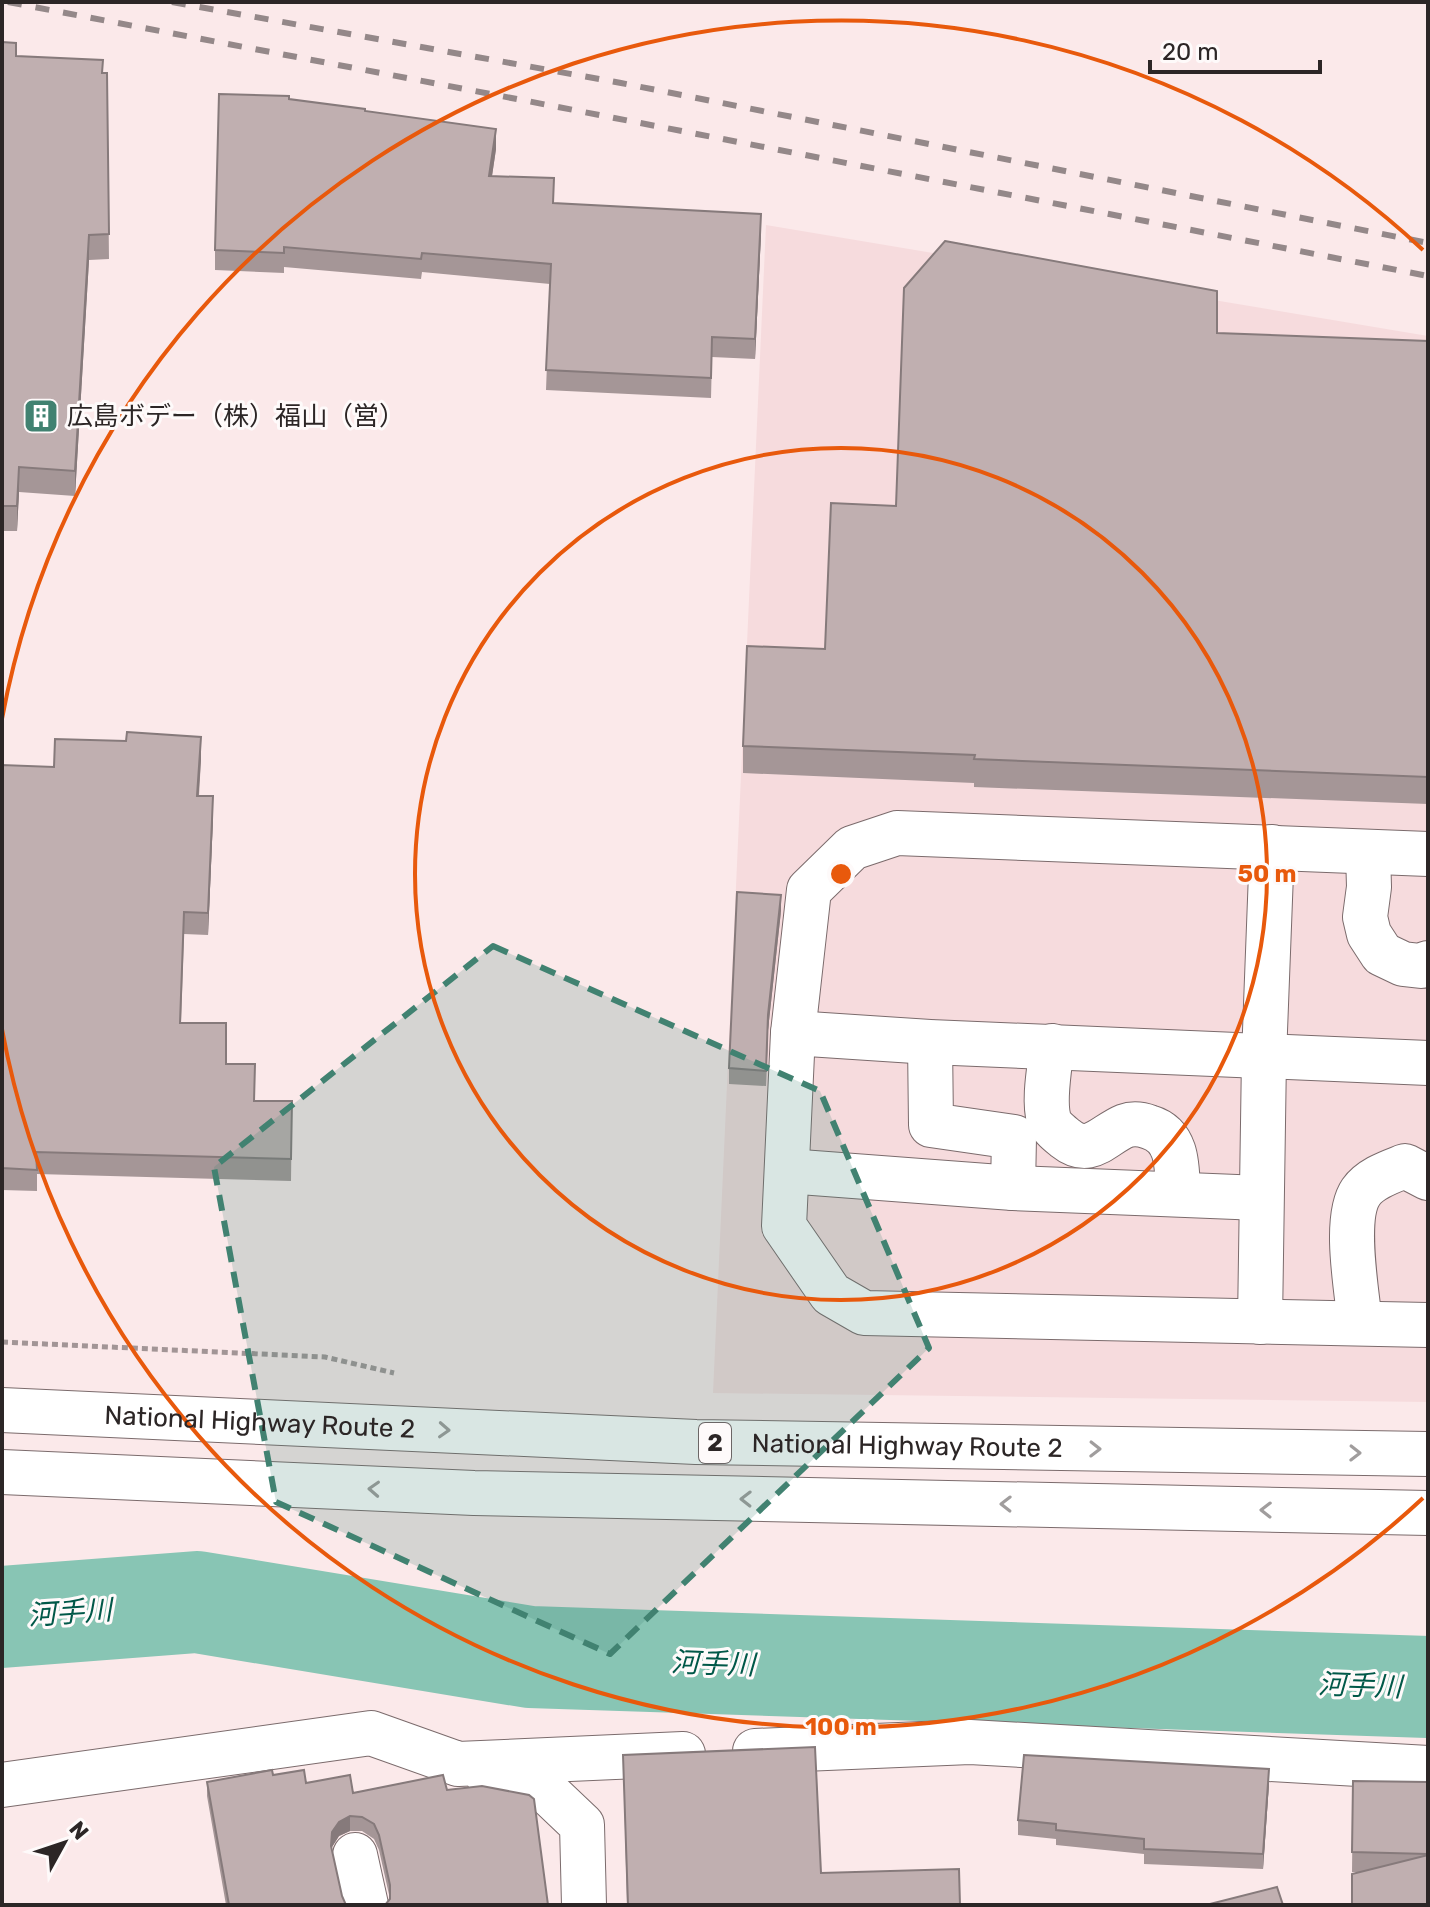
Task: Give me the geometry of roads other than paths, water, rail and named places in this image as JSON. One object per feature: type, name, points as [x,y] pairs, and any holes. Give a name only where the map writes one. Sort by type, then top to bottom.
[{"type":"main road","points":[[1428,854],[897,833],[852,848],[809,890],[793,1033],[784,1226],[831,1294],[864,1313],[1428,1325]]},
{"type":"main road","points":[[1260,1322],[1264,1057],[1272,847]]},
{"type":"main road","points":[[1368,852],[1369,887],[1365,917],[1369,934],[1382,954],[1403,964],[1421,966],[1428,963]]},
{"type":"main road","points":[[793,1033],[930,1042],[1428,1063]]},
{"type":"main road","points":[[930,1042],[931,1125],[1014,1137],[1013,1188]]},
{"type":"main road","points":[[1052,1046],[1047,1102],[1049,1122],[1058,1133],[1070,1142],[1085,1147],[1126,1125],[1140,1124],[1157,1129],[1169,1141],[1176,1156],[1178,1194]]},
{"type":"main road","points":[[1360,1323],[1352,1218],[1361,1192],[1378,1177],[1405,1166],[1428,1178]]},
{"type":"main road","points":[[787,1171],[1013,1188],[1261,1198]]},
{"type":"main road","name":"National Highway Route 2","points":[[2,1410],[696,1442],[1428,1454]]},
{"type":"main road","name":"2","points":[[2,1472],[474,1493],[1428,1513]]},
{"type":"main road","points":[[371,1733],[416,1762],[541,1786],[582,1825],[584,1905]]},
{"type":"main road","points":[[2,1785],[371,1733],[458,1764],[970,1742],[1428,1768]]},
{"type":"main road","points":[[355,1855],[366,1905]]},
{"type":"waterway","name":"河手川","points":[[2,1617],[197,1602],[530,1657],[1428,1687]]},
{"type":"railway","points":[[8,2],[1428,276]]},
{"type":"railway","points":[[172,2],[621,83],[1428,243]]},
{"type":"place","name":"広島ボデー（株）福山（営）","points":[[41,416]]}]
